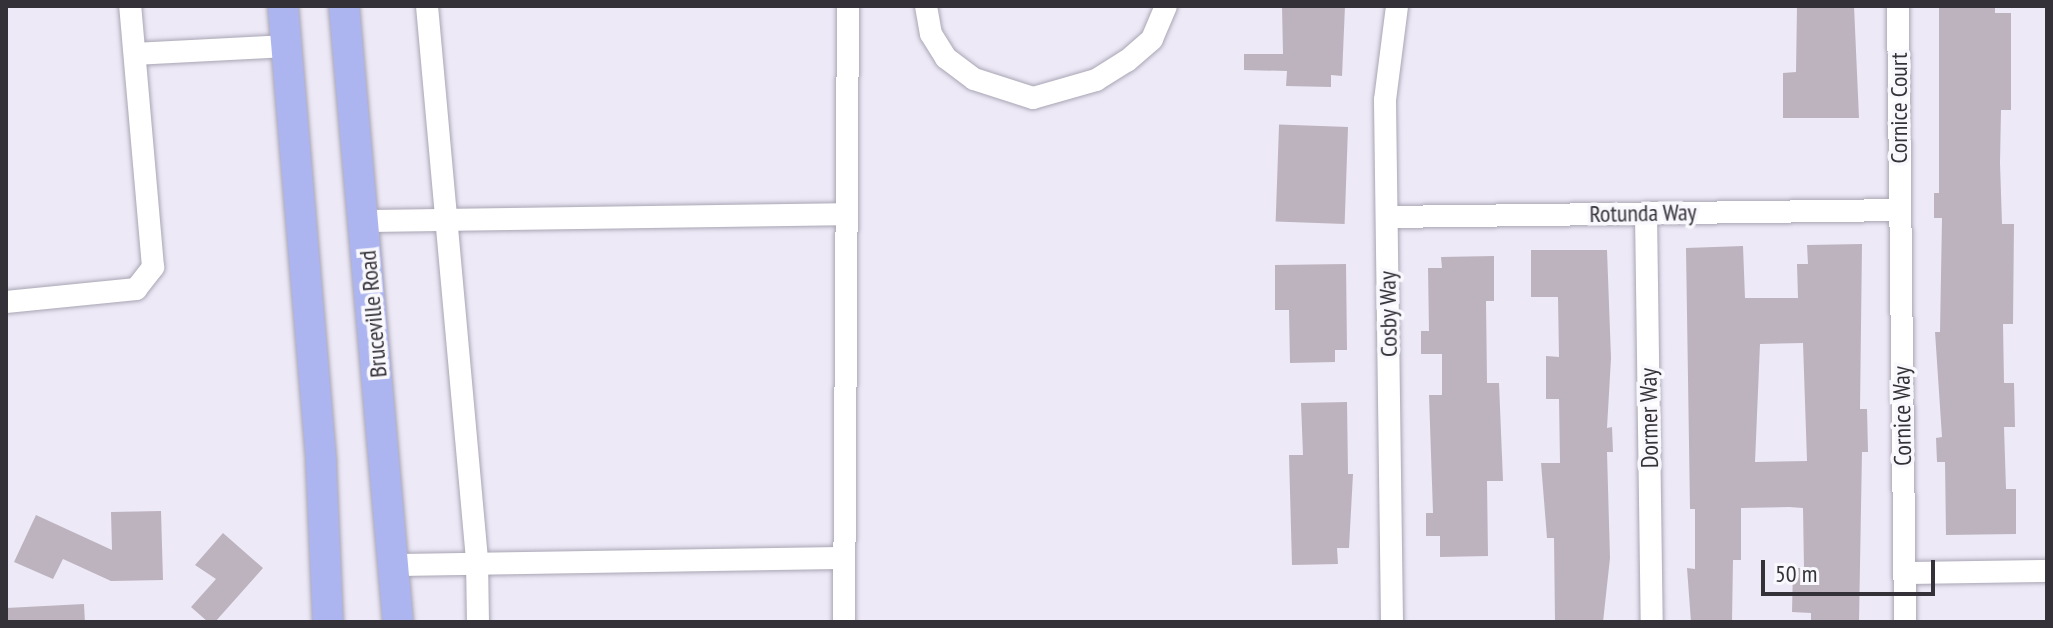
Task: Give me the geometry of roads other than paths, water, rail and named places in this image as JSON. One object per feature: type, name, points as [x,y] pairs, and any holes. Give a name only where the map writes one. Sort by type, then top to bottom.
[{"type":"main road","points":[[283,6],[321,462],[328,622]]},
{"type":"main road","name":"Bruceville Road","points":[[344,6],[398,622]]},
{"type":"street","points":[[6,302],[136,289],[147,279],[153,267],[130,6]]},
{"type":"street","points":[[427,6],[477,560],[478,622]]},
{"type":"street","points":[[844,622],[848,6]]},
{"type":"street","points":[[926,6],[931,34],[946,58],[974,79],[1033,98],[1096,80],[1127,61],[1152,39],[1166,6]]},
{"type":"street","name":"Cosby Way","points":[[1392,622],[1386,80],[1397,6]]},
{"type":"street","name":"Cornice Court","points":[[1898,6],[1900,210]]},
{"type":"street","points":[[135,54],[286,46]]},
{"type":"street","name":"Rotunda Way","points":[[1387,217],[1900,210]]},
{"type":"street","name":"Cornice Way","points":[[1900,210],[1905,622]]},
{"type":"street","name":"Dormer Way","points":[[1646,213],[1652,622]]},
{"type":"street","points":[[364,221],[847,214]]},
{"type":"street","points":[[395,565],[477,560],[843,558]]},
{"type":"street","points":[[1904,573],[2047,571]]}]
